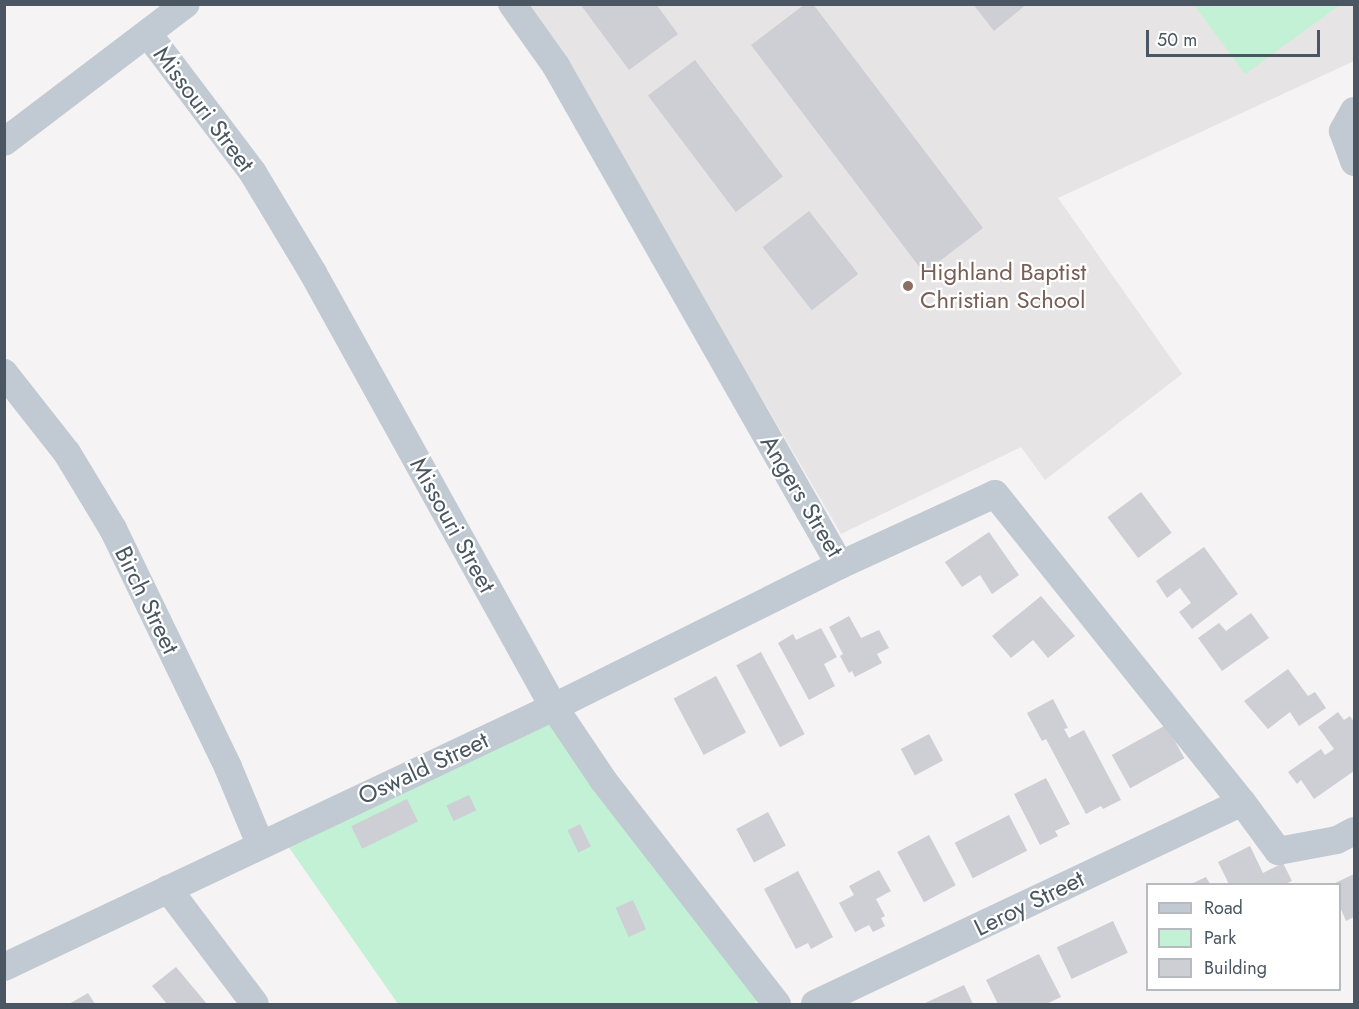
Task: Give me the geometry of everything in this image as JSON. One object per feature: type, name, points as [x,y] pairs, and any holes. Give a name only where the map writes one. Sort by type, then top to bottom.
[{"type":"street","points":[[4,142],[186,4]]},
{"type":"street","name":"Angers Street","points":[[512,4],[556,66],[840,565],[995,494],[1242,802]]},
{"type":"street","name":"Missouri Street","points":[[148,34],[253,174],[283,223],[554,707],[603,780],[777,1005]]},
{"type":"street","points":[[1354,111],[1343,131],[1354,162]]},
{"type":"street","name":"Birch Street","points":[[4,373],[67,453],[113,529],[228,767],[260,844]]},
{"type":"street","name":"Oswald Street","points":[[4,967],[554,707],[840,565]]},
{"type":"street","points":[[1242,802],[1278,851],[1337,840],[1354,831]]},
{"type":"street","name":"Leroy Street","points":[[815,1005],[1242,802]]},
{"type":"street","points":[[168,889],[255,1005]]},
{"type":"shaded area","name":"Highland Baptist Christian School","points":[[514,5],[1354,5],[1354,61],[1058,198],[1182,374],[1045,480],[1021,447],[841,534],[606,132]]},
{"type":"green space","points":[[1194,5],[1340,5],[1245,74]]},
{"type":"green space","points":[[551,719],[761,1000],[752,1004],[398,1004],[288,846]]},
{"type":"building","points":[[580,4],[656,4],[678,34],[629,70]]},
{"type":"building","points":[[805,4],[813,4],[983,228],[924,273],[751,45]]},
{"type":"building","points":[[973,4],[1027,4],[994,31]]},
{"type":"building","points":[[695,60],[783,177],[736,212],[648,96]]},
{"type":"building","points":[[809,211],[858,274],[812,310],[763,247]]},
{"type":"building","points":[[1141,492],[1172,533],[1138,558],[1107,517]]},
{"type":"building","points":[[989,532],[1019,575],[992,594],[980,575],[962,587],[945,562]]},
{"type":"building","points":[[1204,547],[1238,594],[1192,629],[1179,612],[1191,603],[1180,588],[1167,598],[1156,581]]},
{"type":"building","points":[[1041,596],[1075,636],[1048,658],[1033,640],[1011,658],[992,636]]},
{"type":"building","points":[[1251,613],[1269,638],[1222,671],[1198,638],[1219,623],[1226,631]]},
{"type":"building","points":[[849,616],[861,638],[879,630],[889,648],[877,654],[882,663],[855,677],[852,671],[849,673],[840,656],[843,654],[829,627]]},
{"type":"building","points":[[821,628],[837,657],[824,664],[835,686],[809,700],[778,643],[793,634],[796,640]]},
{"type":"building","points":[[761,652],[805,734],[780,747],[736,665]]},
{"type":"building","points":[[1288,669],[1308,696],[1315,692],[1326,708],[1299,726],[1290,712],[1268,729],[1244,701]]},
{"type":"building","points":[[716,676],[746,733],[704,755],[674,699]]},
{"type":"building","points":[[1053,699],[1068,728],[1064,729],[1069,738],[1084,730],[1121,800],[1103,809],[1101,806],[1086,814],[1046,739],[1042,741],[1027,713]]},
{"type":"building","points":[[1338,712],[1344,720],[1350,716],[1354,722],[1354,771],[1314,799],[1301,780],[1297,784],[1288,772],[1321,749],[1325,755],[1334,749],[1318,727]]},
{"type":"building","points":[[1166,725],[1184,758],[1130,788],[1112,755]]},
{"type":"building","points":[[929,734],[943,760],[915,776],[901,749]]},
{"type":"building","points":[[1046,778],[1070,824],[1055,831],[1058,836],[1040,845],[1014,794]]},
{"type":"building","points":[[469,795],[476,810],[454,821],[446,806]]},
{"type":"building","points":[[407,799],[418,821],[362,849],[351,826]]},
{"type":"building","points":[[768,812],[786,846],[754,862],[736,829]]},
{"type":"building","points":[[1009,815],[1027,851],[973,878],[955,843]]},
{"type":"building","points":[[580,824],[591,846],[578,853],[567,830]]},
{"type":"building","points":[[929,835],[956,885],[924,902],[897,852]]},
{"type":"building","points":[[1250,846],[1263,873],[1283,863],[1292,881],[1287,883],[1228,883],[1218,862]]},
{"type":"building","points":[[879,870],[891,891],[876,899],[885,916],[881,918],[885,926],[873,932],[869,925],[855,932],[839,903],[854,895],[849,886]]},
{"type":"building","points":[[798,871],[833,937],[811,949],[808,943],[796,949],[764,889]]},
{"type":"building","points":[[1354,874],[1354,917],[1346,921],[1341,909],[1341,883],[1335,883]]},
{"type":"building","points":[[1206,877],[1209,883],[1193,883]]},
{"type":"building","points":[[633,900],[646,929],[629,937],[616,908]]},
{"type":"building","points":[[1113,921],[1128,953],[1072,979],[1057,947]]},
{"type":"building","points":[[1039,954],[1061,997],[1046,1004],[998,1004],[986,980]]},
{"type":"building","points":[[176,967],[207,1004],[167,1004],[152,986]]},
{"type":"building","points":[[964,985],[973,1004],[923,1004]]},
{"type":"building","points":[[88,993],[95,1004],[69,1004]]},
{"type":"place","name":"Highland Baptist Christian School","points":[[908,286]]}]
